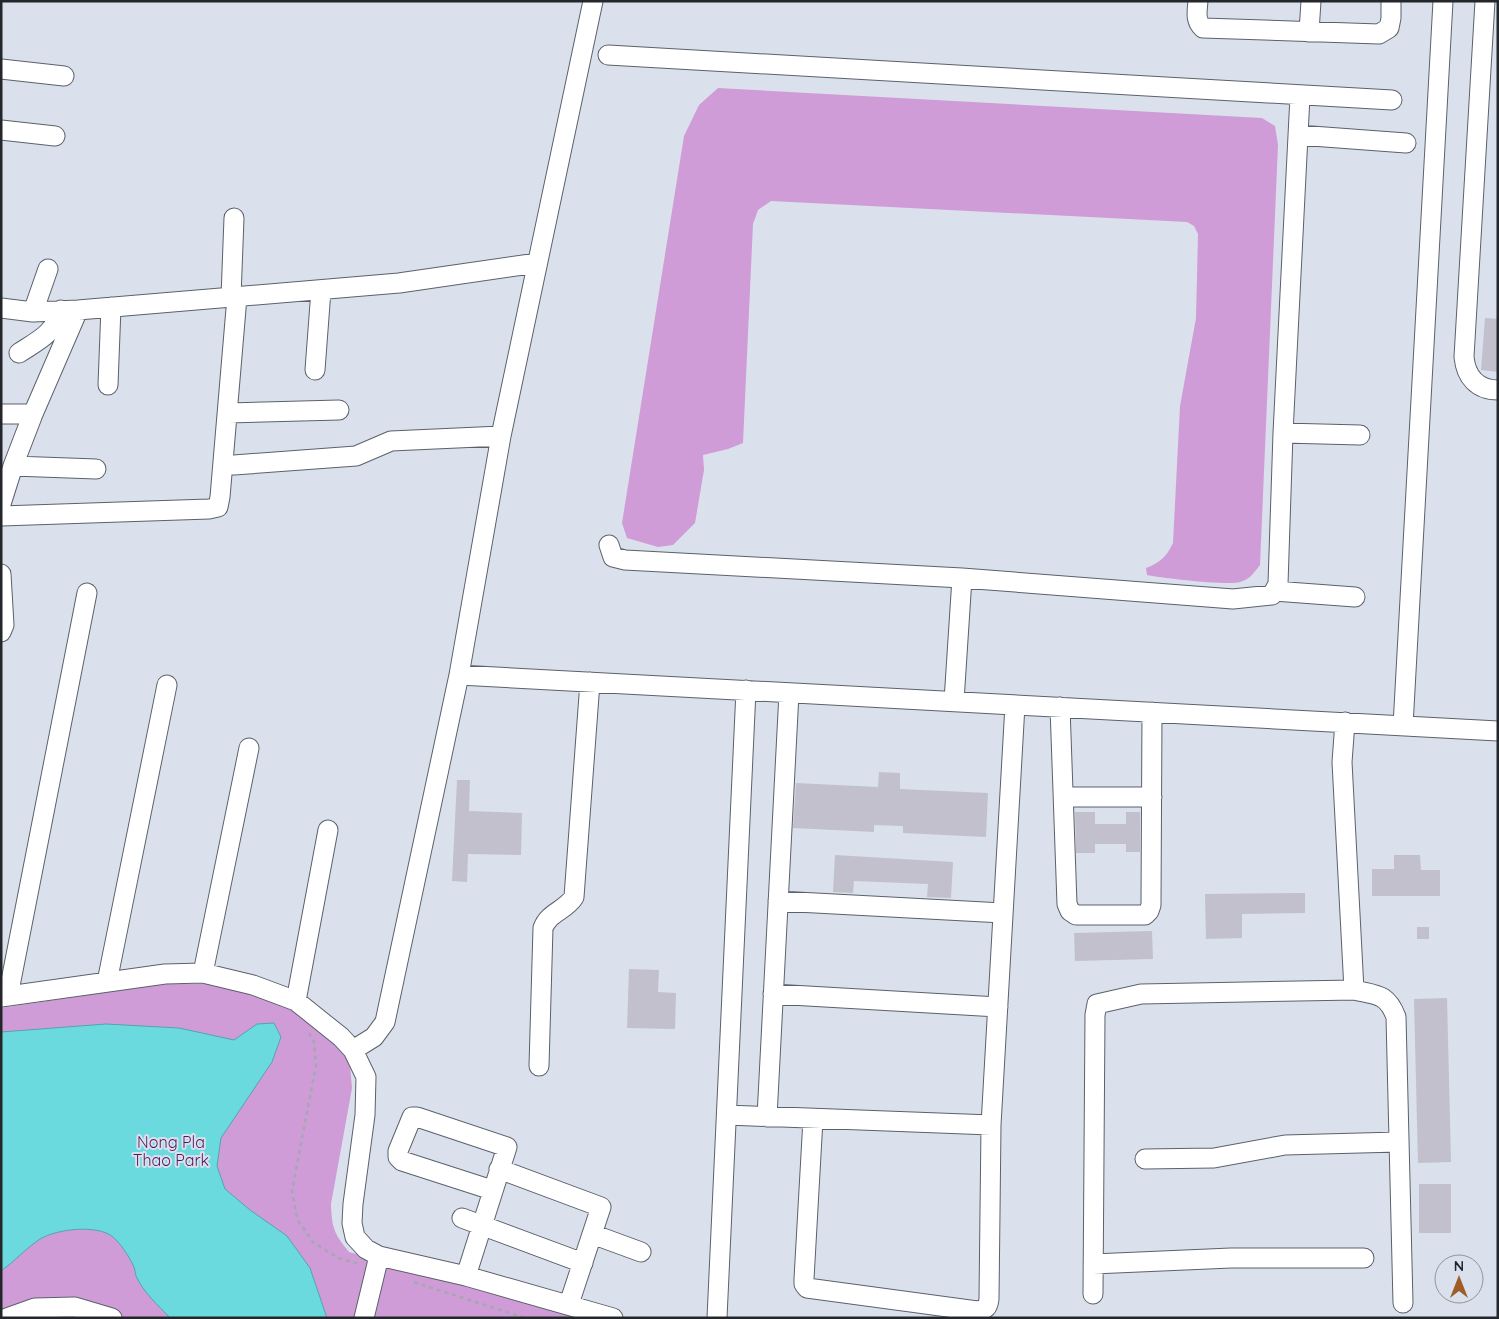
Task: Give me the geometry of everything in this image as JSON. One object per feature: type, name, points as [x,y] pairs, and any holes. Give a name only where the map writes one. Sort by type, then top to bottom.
[{"type":"street","points":[[353,1050],[374,1037],[385,1022],[459,675],[501,436],[593,1]]},
{"type":"street","points":[[1198,1],[1197,19],[1204,28],[1379,34],[1388,28],[1391,18],[1391,1]]},
{"type":"street","points":[[1310,32],[1311,1]]},
{"type":"street","points":[[1404,726],[1443,1]]},
{"type":"street","points":[[1485,1],[1464,357],[1465,367],[1475,383],[1484,388],[1498,390]]},
{"type":"street","points":[[608,55],[1392,100]]},
{"type":"street","points":[[1,69],[64,76]]},
{"type":"street","points":[[609,545],[613,557],[624,560],[962,578],[1233,599],[1272,595],[1278,584],[1283,433],[1300,96]]},
{"type":"street","points":[[1,130],[55,136]]},
{"type":"street","points":[[1298,135],[1406,143]]},
{"type":"street","points":[[1,516],[209,509],[218,507],[228,413],[234,297],[234,218]]},
{"type":"street","points":[[1,308],[33,312],[69,310],[321,290],[399,283],[537,263]]},
{"type":"street","points":[[33,312],[48,269]]},
{"type":"street","points":[[315,370],[321,290]]},
{"type":"street","points":[[108,385],[111,307]]},
{"type":"street","points":[[19,353],[52,330],[69,310]]},
{"type":"street","points":[[1,504],[12,466],[33,414],[69,310]]},
{"type":"street","points":[[228,413],[339,410]]},
{"type":"street","points":[[1,414],[33,414]]},
{"type":"street","points":[[1283,433],[1360,435]]},
{"type":"street","points":[[234,464],[356,456],[391,441],[501,436]]},
{"type":"street","points":[[12,466],[96,469]]},
{"type":"street","points":[[1,574],[4,625],[1,632]]},
{"type":"street","points":[[954,702],[962,578]]},
{"type":"street","points":[[1274,591],[1356,597]]},
{"type":"street","points":[[87,593],[5,997],[165,974],[204,973],[253,985],[296,1001],[341,1037],[353,1050],[366,1077],[365,1115],[352,1223],[355,1237],[377,1263],[466,1276],[613,1318]]},
{"type":"street","points":[[459,675],[1498,731]]},
{"type":"street","points":[[539,1066],[544,928],[547,919],[570,903],[574,897],[590,682]]},
{"type":"street","points":[[107,982],[167,685]]},
{"type":"street","points":[[718,1318],[746,690]]},
{"type":"street","points":[[766,1117],[788,693]]},
{"type":"street","points":[[813,1119],[804,1279],[804,1284],[807,1288],[977,1311],[983,1310],[988,1305],[989,1298],[991,1125],[1015,705]]},
{"type":"street","points":[[1060,707],[1067,904],[1070,911],[1076,915],[1145,915],[1149,911],[1151,905],[1152,712]]},
{"type":"street","points":[[1345,722],[1342,762],[1354,990]]},
{"type":"street","points":[[204,973],[249,748]]},
{"type":"street","points":[[1064,797],[1152,797]]},
{"type":"street","points":[[296,1001],[328,830]]},
{"type":"street","points":[[778,901],[1003,912]]},
{"type":"street","points":[[1093,1294],[1094,1016],[1098,1004],[1141,994],[1354,990],[1378,995],[1391,1004],[1396,1017],[1403,1304]]},
{"type":"street","points":[[773,994],[998,1007]]},
{"type":"street","points":[[727,1115],[991,1125]]},
{"type":"street","points":[[466,1276],[506,1147],[417,1117],[412,1117],[398,1151],[398,1158],[492,1190]]},
{"type":"street","points":[[1145,1159],[1214,1158],[1285,1145],[1398,1142]]},
{"type":"street","points":[[499,1169],[601,1207],[569,1304]]},
{"type":"street","points":[[462,1218],[583,1263]]},
{"type":"street","points":[[592,1234],[641,1252]]},
{"type":"street","points":[[1093,1264],[1231,1258],[1364,1258]]},
{"type":"street","points":[[364,1318],[377,1263]]},
{"type":"street","points":[[8,1318],[35,1308],[75,1307],[112,1318]]},
{"type":"path","points":[[307,1029],[314,1042],[316,1065],[292,1191],[297,1218],[313,1242],[338,1258],[377,1263]]},
{"type":"path","points":[[412,1282],[525,1318]]},
{"type":"green space","points":[[718,88],[1262,118],[1275,126],[1278,145],[1260,565],[1254,573],[1243,581],[1234,583],[1195,581],[1147,575],[1146,568],[1162,558],[1173,543],[1180,406],[1196,318],[1198,234],[1194,226],[1187,222],[771,201],[758,210],[753,224],[743,443],[703,455],[704,470],[695,523],[673,545],[658,547],[627,538],[622,523],[684,136],[699,105]]},
{"type":"green space","name":"Nong Pla Thao Park","points":[[162,984],[210,984],[262,995],[308,1018],[341,1048],[350,1065],[352,1088],[331,1204],[335,1230],[349,1252],[583,1318],[1,1318],[1,1008]]},
{"type":"water","points":[[274,1023],[281,1037],[272,1062],[221,1138],[217,1166],[225,1189],[250,1210],[287,1236],[310,1268],[327,1318],[170,1318],[143,1287],[136,1276],[131,1261],[119,1243],[113,1237],[97,1230],[77,1229],[47,1236],[40,1239],[1,1271],[1,1032],[106,1024],[179,1028],[234,1040],[257,1024]]},
{"type":"building","points":[[1485,318],[1498,319],[1498,372],[1481,370]]},
{"type":"building","points":[[879,772],[900,773],[900,789],[988,793],[986,837],[903,833],[903,826],[874,825],[874,832],[793,828],[796,783],[878,787]]},
{"type":"building","points":[[457,780],[470,780],[469,811],[522,813],[521,855],[468,854],[467,882],[452,881]]},
{"type":"building","points":[[1075,812],[1095,812],[1095,824],[1126,824],[1126,812],[1140,812],[1140,852],[1126,852],[1126,844],[1095,844],[1095,853],[1076,853]]},
{"type":"building","points":[[835,855],[953,862],[951,898],[927,897],[928,884],[854,881],[853,893],[833,892]]},
{"type":"building","points":[[1394,855],[1420,855],[1421,870],[1440,870],[1440,896],[1372,896],[1372,869],[1394,869]]},
{"type":"building","points":[[1305,893],[1305,913],[1242,914],[1242,938],[1206,939],[1205,894]]},
{"type":"building","points":[[1417,927],[1429,927],[1429,939],[1417,939]]},
{"type":"building","points":[[1152,931],[1153,959],[1075,961],[1074,933]]},
{"type":"building","points":[[629,969],[659,970],[658,992],[676,993],[675,1029],[627,1028]]},
{"type":"building","points":[[1447,998],[1451,1162],[1418,1163],[1414,999]]},
{"type":"building","points":[[1419,1184],[1451,1184],[1451,1233],[1419,1233]]}]
